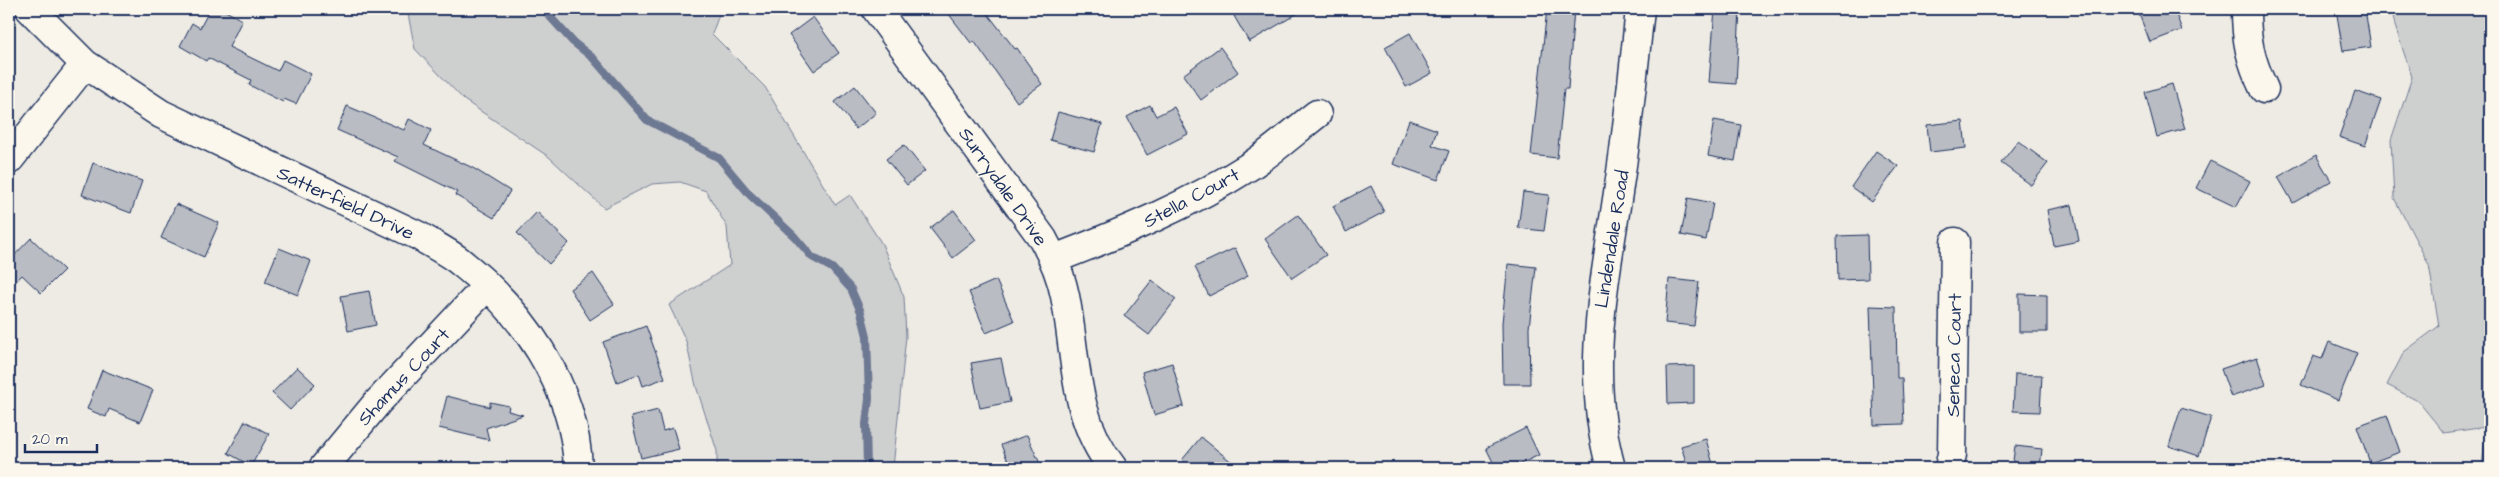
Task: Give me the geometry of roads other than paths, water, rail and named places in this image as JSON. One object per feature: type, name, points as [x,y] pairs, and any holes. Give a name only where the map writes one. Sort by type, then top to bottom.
[{"type":"street","name":"Satterfield Drive","points":[[30,9],[85,64],[161,114],[419,236],[457,260],[516,315],[534,339],[554,377],[570,418],[578,468]]},
{"type":"street","name":"Surrydale Drive","points":[[876,9],[1030,219],[1054,260],[1065,295],[1078,395],[1091,430],[1113,468]]},
{"type":"street","name":"Lindendale Road","points":[[1611,468],[1601,411],[1598,370],[1599,318],[1630,110],[1640,9]]},
{"type":"street","points":[[2246,9],[2246,40],[2254,67],[2264,89]]},
{"type":"street","points":[[9,160],[85,64]]},
{"type":"street","name":"Stella Court","points":[[1054,260],[1122,233],[1188,202],[1251,165],[1317,114]]},
{"type":"street","name":"Seneca Court","points":[[1949,468],[1952,454],[1955,242]]},
{"type":"street","name":"Shamus Court","points":[[322,468],[377,403],[487,286]]},
{"type":"waterway","points":[[543,9],[573,42],[593,58],[647,120],[719,158],[750,195],[794,236],[812,257],[832,268],[851,289],[861,312],[867,336],[869,399],[866,424],[867,468]]}]
